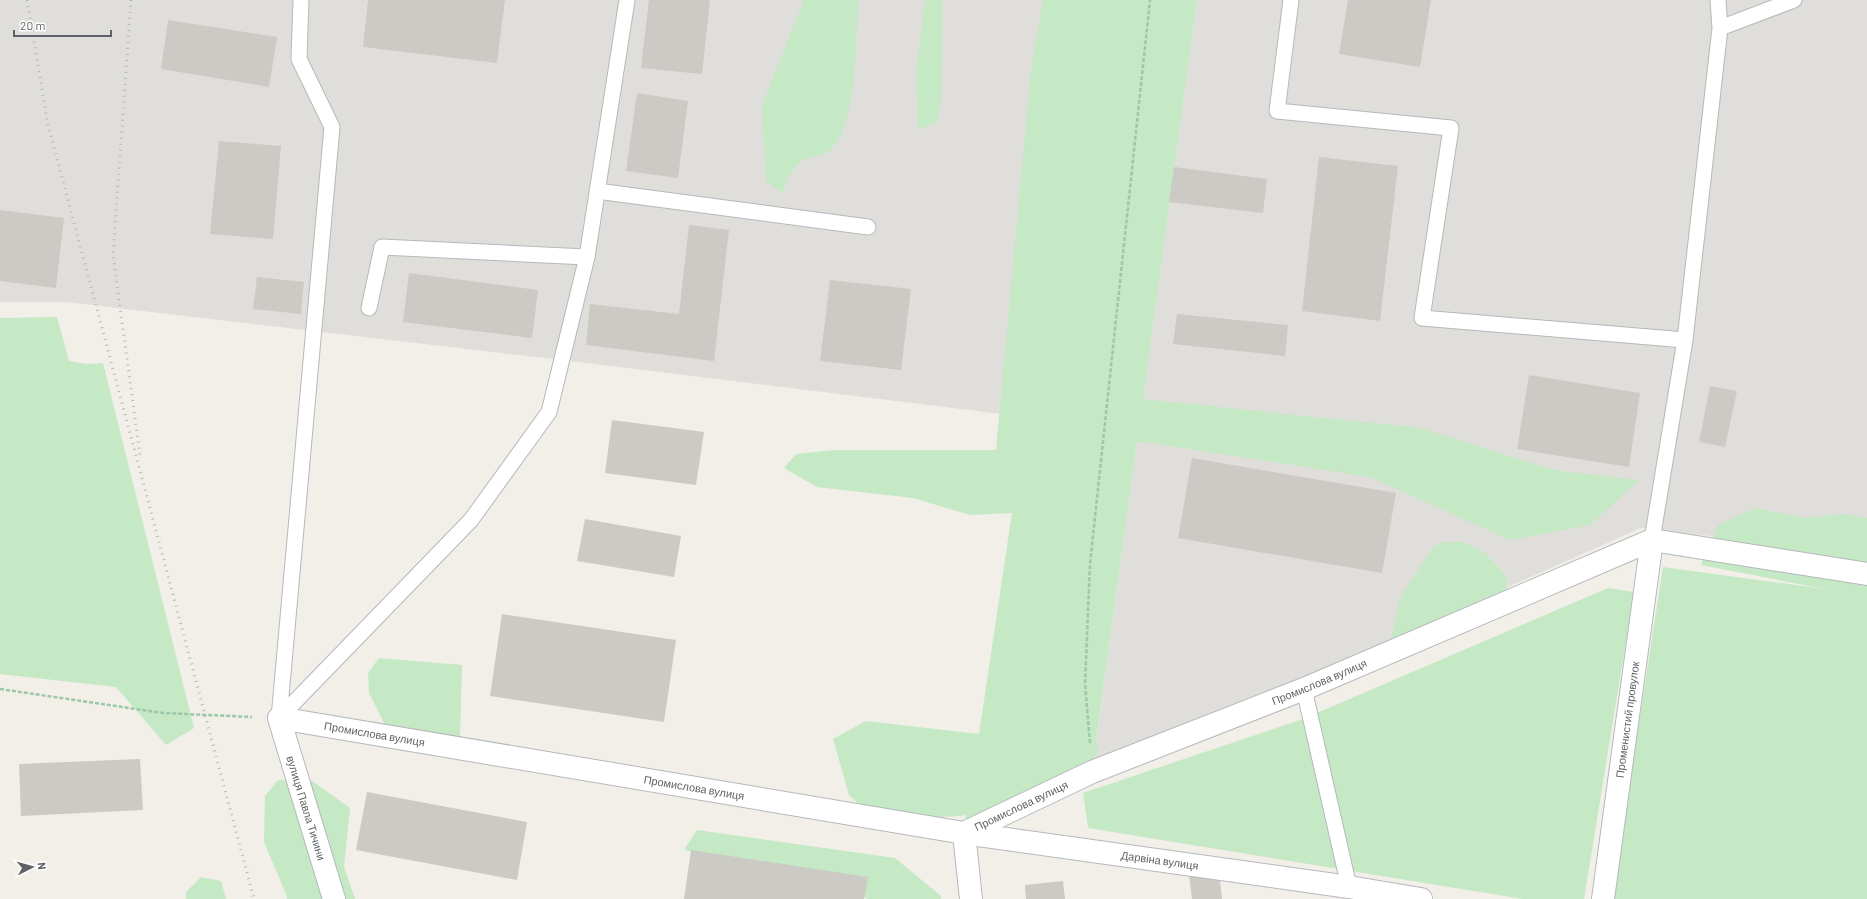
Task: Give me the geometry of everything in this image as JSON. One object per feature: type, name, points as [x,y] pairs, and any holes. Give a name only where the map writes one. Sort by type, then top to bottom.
[{"type":"street","name":"Промислова вулиця","points":[[279,718],[964,833],[1092,772],[1304,689],[1652,540]]},
{"type":"street","points":[[1652,540],[1867,574]]},
{"type":"street","name":"Променистий провулок","points":[[1603,899],[1652,540]]},
{"type":"street","name":"вулиця Павла Тичини","points":[[279,718],[334,899]]},
{"type":"street","points":[[964,833],[971,899]]},
{"type":"street","name":"Дарвіна вулиця","points":[[964,833],[1349,887],[1421,899]]},
{"type":"lane","points":[[279,718],[332,127],[299,59],[301,0]]},
{"type":"lane","points":[[279,718],[471,520],[549,412],[587,257],[627,0]]},
{"type":"lane","points":[[1291,0],[1277,111],[1451,128],[1422,318],[1685,340]]},
{"type":"lane","points":[[1652,540],[1685,340],[1720,28],[1718,0]]},
{"type":"lane","points":[[1720,28],[1794,0]]},
{"type":"lane","points":[[597,191],[868,227]]},
{"type":"lane","points":[[369,308],[382,247],[587,257]]},
{"type":"lane","points":[[1304,689],[1349,887]]},
{"type":"path","points":[[1092,772],[1085,683],[1090,564],[1150,0]]},
{"type":"path","points":[[0,689],[163,712],[279,718]]},
{"type":"shaded area","points":[[0,0],[1056,0],[1026,417],[562,360],[66,302],[0,302]]},
{"type":"shaded area","points":[[1197,0],[1867,0],[1867,554],[1641,528],[1092,772]]},
{"type":"green space","points":[[804,0],[858,0],[853,82],[845,125],[837,142],[827,153],[809,157],[799,163],[789,177],[783,193],[766,181],[762,105]]},
{"type":"green space","points":[[925,0],[943,0],[941,101],[937,122],[918,130],[916,73]]},
{"type":"green space","points":[[1043,0],[1197,0],[1143,399],[1420,428],[1554,470],[1639,480],[1590,525],[1510,540],[1370,477],[1137,441],[1096,741],[1098,752],[1094,757],[1092,772],[964,833],[966,814],[961,816],[921,818],[864,809],[849,795],[833,739],[866,721],[979,734],[1012,513],[970,515],[913,498],[817,487],[784,468],[796,454],[834,450],[996,450],[1031,69]]},
{"type":"green space","points":[[57,317],[69,361],[87,364],[103,363],[194,728],[166,745],[116,687],[0,674],[0,318]]},
{"type":"green space","points":[[1755,508],[1806,518],[1843,514],[1867,518],[1867,899],[1612,899],[1663,567],[1825,589],[1701,565],[1718,525]]},
{"type":"green space","points":[[1443,542],[1463,542],[1484,552],[1507,576],[1507,589],[1391,640],[1400,598],[1433,547]]},
{"type":"green space","points":[[1608,588],[1634,592],[1584,899],[1523,899],[1088,828],[1083,793],[1303,719]]},
{"type":"green space","points":[[379,658],[462,665],[460,738],[679,774],[685,789],[386,727],[369,693],[368,673]]},
{"type":"green space","points":[[278,780],[312,781],[350,808],[344,867],[355,899],[287,899],[264,842],[265,796]]},
{"type":"green space","points":[[697,830],[895,858],[941,896],[941,899],[867,899],[841,880],[684,850]]},
{"type":"green space","points":[[201,877],[221,881],[226,899],[186,899],[186,892]]},
{"type":"building","points":[[368,0],[505,0],[497,63],[363,47]]},
{"type":"building","points":[[649,0],[710,0],[702,74],[641,68]]},
{"type":"building","points":[[1348,0],[1431,0],[1420,67],[1339,54]]},
{"type":"building","points":[[168,20],[277,37],[269,87],[161,69]]},
{"type":"building","points":[[637,93],[688,101],[678,178],[626,171]]},
{"type":"building","points":[[219,141],[281,146],[273,239],[210,234]]},
{"type":"building","points":[[1319,157],[1398,166],[1380,321],[1302,311]]},
{"type":"building","points":[[1174,167],[1267,179],[1263,213],[1169,202]]},
{"type":"building","points":[[0,210],[64,218],[56,288],[0,281]]},
{"type":"building","points":[[689,225],[729,230],[714,361],[586,345],[590,304],[679,314]]},
{"type":"building","points":[[409,273],[538,290],[532,338],[403,322]]},
{"type":"building","points":[[257,277],[304,282],[301,314],[253,309]]},
{"type":"building","points":[[830,280],[911,289],[901,370],[820,361]]},
{"type":"building","points":[[1177,314],[1288,325],[1285,356],[1173,344]]},
{"type":"building","points":[[1529,375],[1640,393],[1629,467],[1517,449]]},
{"type":"building","points":[[1710,386],[1737,391],[1725,447],[1699,442]]},
{"type":"building","points":[[612,420],[704,432],[696,485],[605,473]]},
{"type":"building","points":[[1192,458],[1396,493],[1382,573],[1178,538]]},
{"type":"building","points":[[585,519],[681,536],[674,577],[577,561]]},
{"type":"building","points":[[502,614],[676,640],[664,722],[490,696]]},
{"type":"building","points":[[140,759],[143,810],[21,816],[19,764]]},
{"type":"building","points":[[367,792],[527,822],[517,880],[356,850]]},
{"type":"building","points":[[691,850],[868,877],[864,899],[684,899]]},
{"type":"building","points":[[1219,872],[1222,899],[1192,899],[1189,875]]},
{"type":"building","points":[[1063,881],[1065,899],[1026,899],[1025,885]]},
{"type":"railway","points":[[27,0],[48,125],[254,899]]},
{"type":"railway","points":[[131,0],[113,255],[140,455]]}]
